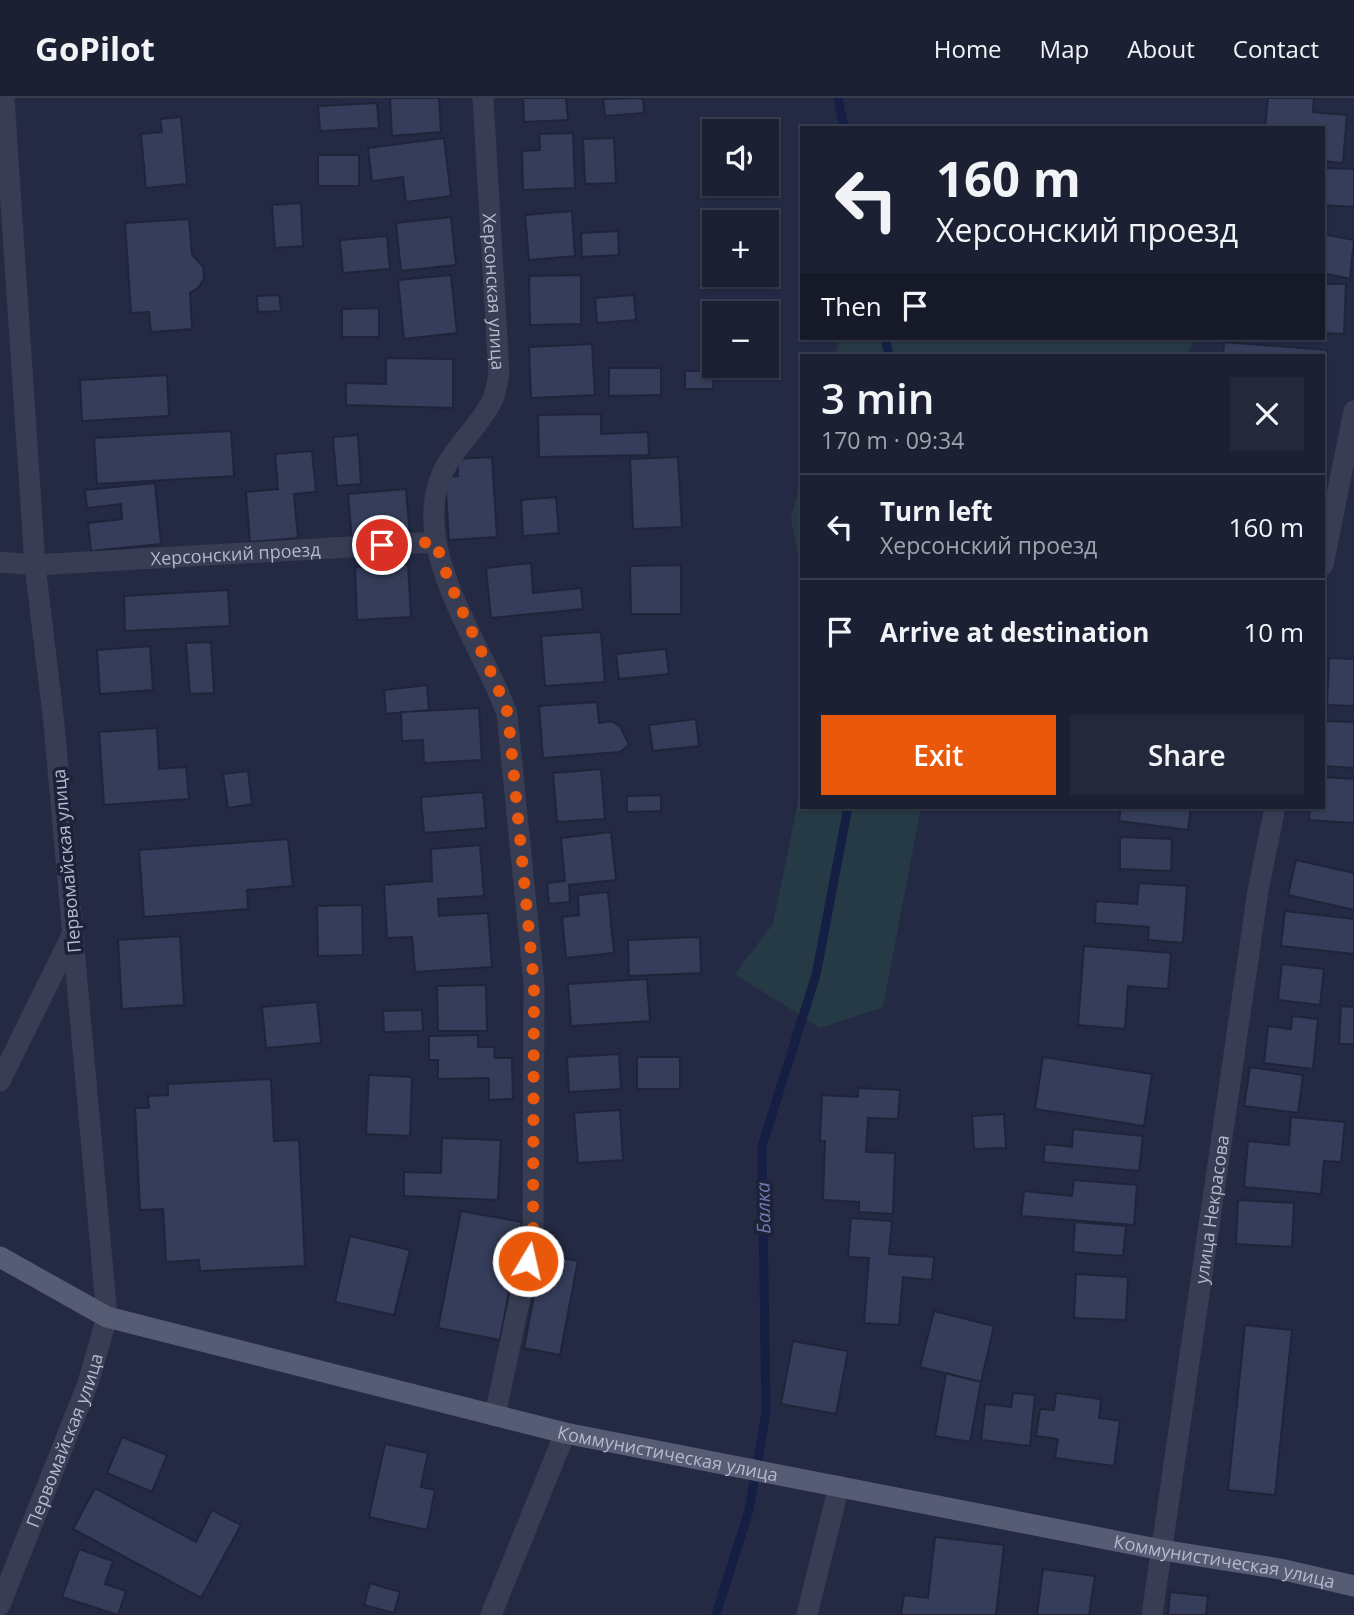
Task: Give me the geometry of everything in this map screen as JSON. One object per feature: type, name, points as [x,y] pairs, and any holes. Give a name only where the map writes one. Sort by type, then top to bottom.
[{"type":"main road","name":"Коммунистическая улица","points":[[0,1257],[107,1317],[495,1416],[565,1433],[1162,1550],[1280,1569],[1354,1586]]},
{"type":"street","name":"Первомайская улица","points":[[0,1605],[88,1383],[107,1317],[54,724],[35,565],[4,98]]},
{"type":"street","name":"Херсонская улица","points":[[483,98],[499,374],[493,399],[443,472],[435,494],[436,542],[447,584],[495,680],[508,714],[534,984],[533,1236],[495,1416]]},
{"type":"street","points":[[1325,555],[1354,411]]},
{"type":"street","name":"Херсонский проезд","points":[[0,562],[35,565],[436,542]]},
{"type":"street","name":"улица Некрасова","points":[[1152,1615],[1255,905],[1275,809]]},
{"type":"street","points":[[0,1080],[73,933]]},
{"type":"street","points":[[491,1615],[565,1433]]},
{"type":"street","points":[[807,1615],[839,1486]]},
{"type":"shaded area","points":[[839,340],[1195,340],[1187,354],[835,354]]},
{"type":"shaded area","points":[[800,483],[800,568],[791,518]]},
{"type":"shaded area","points":[[800,792],[800,809],[921,809],[883,1007],[820,1028],[735,974],[773,924]]},
{"type":"building","points":[[390,98],[439,98],[441,132],[392,136]]},
{"type":"building","points":[[523,98],[566,98],[568,120],[524,122]]},
{"type":"building","points":[[643,98],[644,113],[605,116],[603,99]]},
{"type":"building","points":[[1268,98],[1314,98],[1313,112],[1347,115],[1343,163],[1325,161],[1325,126],[1265,126]]},
{"type":"building","points":[[377,103],[379,128],[320,131],[318,106]]},
{"type":"building","points":[[181,117],[187,184],[146,188],[141,134],[162,132],[160,119]]},
{"type":"building","points":[[573,133],[575,188],[523,190],[522,151],[540,150],[539,134]]},
{"type":"building","points":[[444,138],[451,196],[406,202],[403,177],[372,181],[368,148]]},
{"type":"building","points":[[614,138],[616,183],[585,184],[583,139]]},
{"type":"building","points":[[318,155],[359,155],[359,186],[318,186]]},
{"type":"building","points":[[1325,168],[1354,169],[1354,207],[1325,205]]},
{"type":"building","points":[[301,203],[303,246],[275,248],[272,205]]},
{"type":"building","points":[[572,211],[575,256],[529,260],[525,215]]},
{"type":"building","points":[[451,217],[456,265],[401,271],[396,223]]},
{"type":"building","points":[[189,219],[192,254],[203,267],[204,278],[199,287],[190,293],[192,329],[151,332],[149,312],[131,313],[125,223]]},
{"type":"building","points":[[618,231],[619,255],[582,257],[581,233]]},
{"type":"building","points":[[1325,234],[1354,240],[1350,279],[1325,273]]},
{"type":"building","points":[[387,236],[390,269],[343,273],[340,240]]},
{"type":"building","points":[[451,275],[457,333],[404,339],[398,280]]},
{"type":"building","points":[[581,275],[581,324],[530,325],[529,276]]},
{"type":"building","points":[[1325,284],[1346,284],[1344,334],[1325,333]]},
{"type":"building","points":[[279,295],[281,311],[258,312],[257,296]]},
{"type":"building","points":[[634,295],[636,320],[597,323],[595,298]]},
{"type":"building","points":[[379,308],[379,337],[342,337],[342,309]]},
{"type":"building","points":[[1224,342],[1327,350],[1325,375],[1325,354],[1223,354]]},
{"type":"building","points":[[592,344],[595,395],[531,398],[529,347]]},
{"type":"building","points":[[386,358],[453,359],[453,408],[346,405],[346,383],[386,384]]},
{"type":"building","points":[[609,368],[661,368],[661,395],[609,396]]},
{"type":"building","points":[[685,371],[702,371],[702,378],[714,378],[713,389],[685,389]]},
{"type":"building","points":[[167,375],[169,416],[82,421],[80,380]]},
{"type":"building","points":[[601,414],[601,434],[648,432],[649,455],[539,457],[538,415]]},
{"type":"building","points":[[231,431],[234,476],[97,484],[94,438]]},
{"type":"building","points":[[358,435],[361,484],[337,486],[333,437]]},
{"type":"building","points":[[312,451],[316,492],[294,494],[298,538],[250,542],[246,492],[278,489],[275,454]]},
{"type":"building","points":[[492,457],[497,537],[449,540],[445,477],[458,476],[457,459]]},
{"type":"building","points":[[678,457],[682,527],[633,529],[630,459]]},
{"type":"building","points":[[155,483],[161,544],[91,551],[88,523],[122,519],[121,504],[87,508],[85,490]]},
{"type":"building","points":[[406,489],[410,535],[352,540],[348,494]]},
{"type":"building","points":[[556,497],[559,533],[523,536],[521,500]]},
{"type":"building","points":[[531,563],[533,593],[581,588],[583,609],[491,618],[486,568]]},
{"type":"building","points":[[408,564],[411,617],[357,620],[355,567]]},
{"type":"building","points":[[681,565],[681,614],[631,614],[630,566]]},
{"type":"building","points":[[228,590],[230,626],[125,631],[124,596]]},
{"type":"building","points":[[601,632],[605,682],[545,686],[541,636]]},
{"type":"building","points":[[211,642],[214,693],[190,694],[186,643]]},
{"type":"building","points":[[150,646],[153,690],[100,694],[97,650]]},
{"type":"building","points":[[666,649],[669,674],[619,679],[616,654]]},
{"type":"building","points":[[1329,658],[1354,659],[1354,706],[1327,705]]},
{"type":"building","points":[[427,685],[429,710],[386,714],[384,690]]},
{"type":"building","points":[[597,702],[599,723],[611,721],[620,726],[629,745],[620,752],[543,758],[539,706]]},
{"type":"building","points":[[479,708],[482,760],[424,763],[423,740],[402,741],[401,712]]},
{"type":"building","points":[[696,719],[699,746],[653,751],[649,725]]},
{"type":"building","points":[[1325,721],[1354,722],[1354,768],[1325,766]]},
{"type":"building","points":[[157,728],[159,769],[186,767],[189,799],[104,805],[99,732]]},
{"type":"building","points":[[601,769],[605,819],[557,822],[553,773]]},
{"type":"building","points":[[248,771],[252,804],[228,808],[223,774]]},
{"type":"building","points":[[1325,777],[1354,779],[1354,823],[1309,820],[1310,809],[1325,809]]},
{"type":"building","points":[[483,792],[486,828],[424,833],[421,797]]},
{"type":"building","points":[[661,795],[661,811],[627,812],[627,796]]},
{"type":"building","points":[[1121,809],[1191,809],[1188,830],[1119,821]]},
{"type":"building","points":[[611,832],[616,880],[569,885],[570,902],[549,904],[547,883],[565,881],[561,838]]},
{"type":"building","points":[[1120,837],[1172,839],[1171,871],[1120,869]]},
{"type":"building","points":[[288,839],[293,886],[247,890],[248,909],[144,917],[139,850]]},
{"type":"building","points":[[480,845],[484,896],[438,899],[439,916],[488,913],[492,967],[415,972],[412,937],[387,938],[384,885],[432,881],[431,849]]},
{"type":"building","points":[[1296,860],[1354,873],[1354,910],[1288,895]]},
{"type":"building","points":[[1139,883],[1187,886],[1183,943],[1148,940],[1149,927],[1095,923],[1096,901],[1137,904]]},
{"type":"building","points":[[608,892],[614,953],[566,958],[562,917],[579,915],[578,895]]},
{"type":"building","points":[[362,905],[363,955],[318,956],[317,906]]},
{"type":"building","points":[[1285,911],[1354,919],[1354,954],[1281,946]]},
{"type":"building","points":[[180,936],[184,1005],[122,1009],[118,940]]},
{"type":"building","points":[[700,937],[701,973],[629,976],[628,940]]},
{"type":"building","points":[[1084,946],[1171,953],[1168,989],[1128,986],[1125,1029],[1078,1025]]},
{"type":"building","points":[[1282,964],[1324,969],[1320,1005],[1278,1000]]},
{"type":"building","points":[[647,979],[650,1021],[571,1026],[568,984]]},
{"type":"building","points":[[486,985],[487,1031],[438,1031],[437,986]]},
{"type":"building","points":[[317,1002],[321,1043],[266,1048],[262,1007]]},
{"type":"building","points":[[1341,1006],[1354,1007],[1354,1044],[1339,1044]]},
{"type":"building","points":[[422,1010],[423,1031],[384,1032],[383,1011]]},
{"type":"building","points":[[1292,1016],[1318,1019],[1313,1069],[1264,1063],[1268,1026],[1291,1029]]},
{"type":"building","points":[[478,1035],[478,1047],[494,1047],[495,1058],[512,1058],[513,1099],[489,1100],[489,1078],[438,1079],[438,1060],[429,1060],[429,1036]]},
{"type":"building","points":[[619,1054],[621,1089],[569,1092],[567,1057]]},
{"type":"building","points":[[637,1057],[680,1057],[680,1089],[637,1089]]},
{"type":"building","points":[[1043,1057],[1152,1074],[1144,1126],[1035,1109]]},
{"type":"building","points":[[1250,1067],[1303,1075],[1298,1113],[1244,1106]]},
{"type":"building","points":[[369,1075],[412,1077],[410,1136],[366,1134]]},
{"type":"building","points":[[271,1079],[274,1141],[299,1140],[305,1266],[200,1271],[199,1260],[166,1262],[163,1209],[140,1210],[135,1108],[149,1108],[148,1096],[168,1095],[168,1084]]},
{"type":"building","points":[[858,1088],[900,1090],[898,1119],[868,1118],[866,1152],[895,1153],[893,1214],[859,1212],[859,1202],[823,1200],[825,1141],[820,1141],[822,1095],[858,1097]]},
{"type":"building","points":[[620,1110],[623,1160],[578,1163],[574,1113]]},
{"type":"building","points":[[1004,1114],[1006,1148],[974,1149],[972,1116]]},
{"type":"building","points":[[1291,1117],[1345,1122],[1341,1162],[1324,1161],[1321,1194],[1244,1187],[1248,1141],[1289,1145]]},
{"type":"building","points":[[1073,1129],[1143,1136],[1139,1171],[1043,1162],[1045,1144],[1072,1147]]},
{"type":"building","points":[[442,1138],[501,1140],[498,1200],[404,1196],[404,1172],[441,1173]]},
{"type":"building","points":[[1074,1180],[1137,1185],[1134,1225],[1021,1216],[1024,1191],[1072,1196]]},
{"type":"building","points":[[1238,1200],[1294,1203],[1292,1247],[1236,1244]]},
{"type":"building","points":[[461,1211],[522,1222],[500,1340],[438,1328]]},
{"type":"building","points":[[851,1218],[892,1221],[889,1254],[934,1257],[932,1280],[903,1277],[899,1325],[864,1323],[869,1258],[848,1257]]},
{"type":"building","points":[[1075,1222],[1126,1226],[1123,1256],[1073,1252]]},
{"type":"building","points":[[350,1236],[410,1250],[394,1315],[335,1302]]},
{"type":"building","points":[[542,1254],[578,1261],[560,1355],[524,1348]]},
{"type":"building","points":[[1076,1274],[1128,1277],[1126,1320],[1074,1318]]},
{"type":"building","points":[[934,1311],[994,1326],[981,1382],[920,1367]]},
{"type":"building","points":[[1245,1325],[1292,1330],[1275,1495],[1228,1490]]},
{"type":"building","points":[[793,1341],[848,1351],[836,1414],[781,1404]]},
{"type":"building","points":[[946,1373],[981,1382],[970,1442],[935,1436]]},
{"type":"building","points":[[1013,1393],[1035,1395],[1030,1446],[981,1440],[985,1404],[1011,1407]]},
{"type":"building","points":[[1056,1393],[1101,1399],[1099,1418],[1120,1421],[1114,1466],[1055,1458],[1058,1439],[1036,1436],[1040,1409],[1054,1410]]},
{"type":"building","points":[[122,1437],[167,1455],[152,1492],[107,1473]]},
{"type":"building","points":[[385,1444],[428,1453],[421,1487],[435,1490],[427,1530],[369,1517]]},
{"type":"building","points":[[95,1488],[196,1542],[212,1510],[241,1525],[201,1598],[73,1529]]},
{"type":"building","points":[[935,1537],[1004,1545],[996,1615],[901,1615],[904,1595],[928,1598]]},
{"type":"building","points":[[79,1549],[113,1561],[105,1584],[126,1591],[118,1615],[62,1597]]},
{"type":"building","points":[[1043,1569],[1095,1576],[1089,1615],[1037,1615]]},
{"type":"building","points":[[370,1583],[400,1592],[394,1613],[364,1605]]},
{"type":"building","points":[[1170,1592],[1208,1596],[1206,1615],[1168,1615]]},
{"type":"waterway","name":"Балка","points":[[838,98],[844,126]]},
{"type":"waterway","name":"Балка","points":[[885,340],[889,354]]},
{"type":"waterway","name":"Балка","points":[[716,1615],[749,1510],[766,1413],[762,1146],[816,975],[848,809]]},
{"type":"route","points":[[382,545],[436,542],[447,584],[495,680],[508,714],[534,984],[533,1236],[528,1261]]}]
